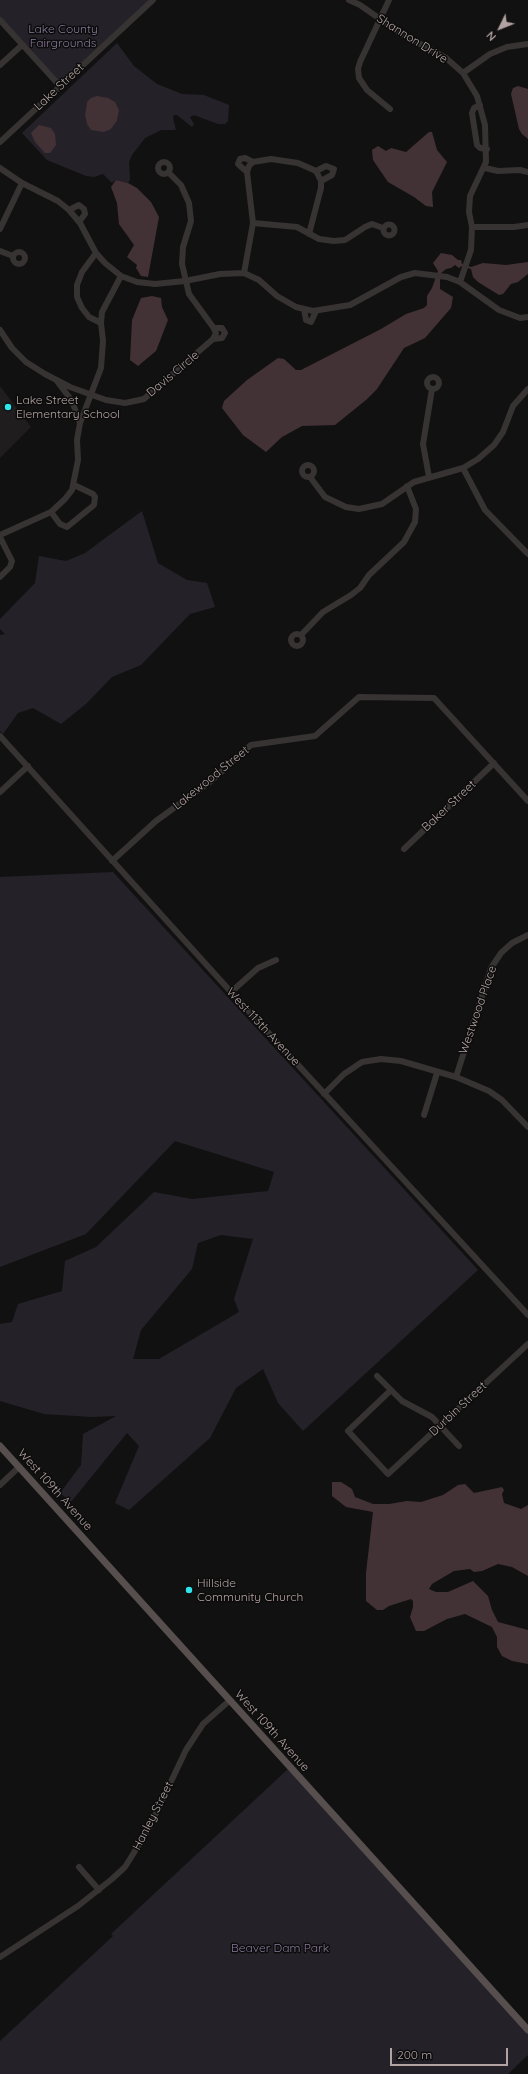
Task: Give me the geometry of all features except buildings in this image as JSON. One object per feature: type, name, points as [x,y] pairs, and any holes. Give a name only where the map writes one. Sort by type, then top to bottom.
[{"type":"main road","name":"West 109th Avenue","points":[[0,1446],[528,2030]]},
{"type":"street","name":"Lake Street","points":[[0,142],[153,0]]},
{"type":"street","name":"Shannon Drive","points":[[349,0],[360,5],[380,20],[446,58],[463,74],[473,88],[485,125],[487,149],[485,168],[475,182],[470,196],[469,212],[472,227],[468,260],[460,282]]},
{"type":"street","points":[[389,0],[360,62],[359,78],[374,97],[390,109]]},
{"type":"street","points":[[0,20],[60,86]]},
{"type":"street","points":[[463,74],[490,54],[507,47],[528,44]]},
{"type":"street","points":[[0,65],[22,45]]},
{"type":"street","points":[[480,106],[474,108],[472,113],[477,145],[487,149]]},
{"type":"street","points":[[244,273],[253,223],[250,167],[271,159],[298,163],[316,171],[321,181],[322,188],[310,234]]},
{"type":"street","points":[[316,171],[326,166],[334,169],[332,175],[321,181]]},
{"type":"street","points":[[0,168],[22,184],[58,201],[69,210],[79,222],[96,253],[121,276],[137,282],[155,284],[185,281],[220,274],[244,273],[259,280],[276,296],[296,307],[316,311],[350,306],[401,277],[415,273],[429,274],[447,277],[460,282],[499,310],[520,318],[528,317]]},
{"type":"street","points":[[485,168],[498,171],[520,170],[528,172]]},
{"type":"street","points":[[168,172],[181,185],[189,203],[191,222],[182,253],[185,281]]},
{"type":"street","points":[[0,229],[22,184]]},
{"type":"street","points":[[69,210],[79,205],[84,209],[85,214],[79,222]]},
{"type":"street","points":[[253,223],[297,227],[319,239],[334,241],[344,240],[372,224],[383,228]]},
{"type":"street","points":[[472,227],[514,227],[528,225]]},
{"type":"street","points":[[0,251],[13,256]]},
{"type":"street","points":[[96,253],[82,272],[77,285],[77,297],[82,308],[89,317],[100,323]]},
{"type":"street","points":[[0,576],[10,567],[12,561],[0,536],[51,512],[65,499],[74,484],[80,423],[101,368],[103,341],[100,323],[107,300],[121,276]]},
{"type":"street","name":"Davis Circle","points":[[0,330],[12,348],[26,362],[70,387],[106,400],[125,403],[144,398],[160,387],[215,334],[192,301],[185,281]]},
{"type":"street","points":[[304,309],[306,320],[311,322],[316,311]]},
{"type":"street","name":"Davis Circle","points":[[56,380],[72,401],[80,423]]},
{"type":"street","points":[[430,477],[423,454],[423,444],[432,389]]},
{"type":"street","points":[[310,477],[320,491],[330,500],[346,508],[359,509],[382,504],[407,486],[430,477],[463,468],[478,459],[494,445],[502,432],[513,406],[528,389]]},
{"type":"street","points":[[463,468],[484,510],[528,554]]},
{"type":"street","points":[[51,512],[60,524],[67,527],[94,505],[96,497],[74,484]]},
{"type":"street","points":[[301,635],[323,612],[351,595],[379,565],[404,542],[415,522],[416,509],[407,486]]},
{"type":"street","name":"Lakewood Street","points":[[112,861],[156,821],[211,781],[251,745],[315,736],[359,697],[434,698],[494,763]]},
{"type":"street","name":"West 113th Avenue","points":[[2,741],[28,766],[231,992],[528,1315]]},
{"type":"street","points":[[494,763],[528,801]]},
{"type":"street","name":"Baker Street","points":[[404,849],[494,763]]},
{"type":"street","points":[[0,792],[3,785],[28,766]]},
{"type":"street","name":"Westwood Place","points":[[456,1077],[491,968],[501,953],[512,943],[528,935]]},
{"type":"street","points":[[231,992],[258,968],[276,960]]},
{"type":"street","points":[[324,1094],[344,1074],[362,1062],[381,1059],[400,1061],[437,1073],[456,1077],[489,1091],[502,1100],[528,1127]]},
{"type":"street","points":[[424,1115],[437,1073]]},
{"type":"street","name":"Durbin Street","points":[[390,1391],[348,1431],[388,1474],[528,1344]]},
{"type":"street","points":[[377,1376],[390,1391],[402,1401],[424,1411],[440,1425],[459,1446]]},
{"type":"street","points":[[0,1485],[19,1467]]},
{"type":"street","name":"Hanley Street","points":[[0,1957],[78,1906],[99,1890],[125,1866],[136,1850],[161,1804],[186,1750],[203,1724],[229,1701]]},
{"type":"street","points":[[79,1867],[99,1890]]},
{"type":"shaded area","points":[[518,86],[528,89],[528,139],[519,129],[511,94],[513,88]]},
{"type":"shaded area","points":[[97,96],[108,98],[115,102],[119,110],[117,121],[111,129],[104,132],[91,130],[87,124],[85,114],[87,102],[91,98]]},
{"type":"shaded area","points":[[39,125],[51,128],[55,134],[56,145],[50,153],[45,153],[35,142],[31,133]]},
{"type":"shaded area","points":[[429,132],[432,132],[437,150],[447,162],[432,192],[433,207],[426,206],[414,197],[388,182],[373,160],[372,150],[378,146],[386,151],[391,148],[406,152]]},
{"type":"shaded area","points":[[116,180],[128,183],[137,188],[151,202],[159,217],[148,277],[141,276],[136,268],[137,265],[127,257],[134,245],[119,224],[117,203],[111,187]]},
{"type":"shaded area","points":[[441,253],[452,255],[458,260],[461,260],[462,264],[471,267],[483,263],[506,265],[528,262],[528,274],[518,282],[511,284],[503,294],[499,295],[478,282],[473,277],[471,269],[462,266],[459,268],[455,265],[446,269],[440,274],[440,289],[453,297],[451,308],[425,338],[404,348],[377,389],[366,400],[335,425],[302,426],[282,437],[266,452],[243,435],[222,408],[224,401],[247,380],[278,358],[284,359],[296,370],[301,370],[381,329],[406,314],[424,308],[427,305],[427,296],[432,288],[438,271],[433,263]]},
{"type":"shaded area","points":[[152,296],[161,298],[162,307],[168,320],[156,351],[138,366],[130,360],[132,320],[141,298]]},
{"type":"shaded area","name":"Lake Street Elementary School","points":[[0,386],[31,427],[0,458]]},
{"type":"shaded area","points":[[332,1482],[341,1482],[352,1489],[355,1497],[373,1504],[389,1504],[407,1501],[421,1502],[443,1495],[458,1485],[465,1484],[474,1493],[502,1487],[504,1490],[502,1494],[504,1503],[521,1509],[528,1505],[528,1576],[512,1567],[498,1564],[482,1571],[474,1572],[470,1569],[454,1571],[432,1584],[429,1589],[436,1592],[448,1592],[473,1581],[488,1596],[492,1610],[498,1622],[528,1630],[528,1664],[512,1661],[502,1656],[497,1647],[497,1637],[492,1627],[465,1614],[447,1619],[424,1631],[416,1631],[410,1617],[413,1607],[413,1601],[411,1599],[389,1606],[383,1610],[377,1610],[366,1601],[366,1573],[373,1512],[346,1507],[332,1496]]},
{"type":"green space","name":"Lake County Fairgrounds","points":[[0,0],[153,0],[61,86],[0,21]]},
{"type":"green space","points":[[117,43],[134,66],[157,84],[182,94],[204,95],[229,105],[228,121],[225,124],[218,124],[194,115],[190,117],[194,124],[192,127],[177,115],[174,115],[173,118],[176,130],[161,130],[145,138],[132,155],[129,162],[130,180],[128,183],[116,180],[112,183],[103,174],[94,177],[86,176],[47,160],[22,133]],"holes":[[[87,102],[118,114],[117,121],[111,129],[85,114]]]},
{"type":"green space","points":[[142,511],[158,563],[187,580],[207,583],[215,607],[190,614],[141,665],[112,677],[86,704],[61,724],[33,708],[18,713],[3,734],[0,731],[0,635],[5,634],[0,629],[0,619],[35,583],[39,556],[66,561],[85,553]]},
{"type":"green space","points":[[113,872],[478,1270],[303,1431],[278,1403],[263,1369],[236,1388],[210,1438],[129,1510],[115,1503],[139,1446],[127,1433],[71,1502],[60,1493],[81,1465],[83,1434],[116,1416],[92,1417],[44,1414],[0,1401],[0,1324],[12,1322],[18,1304],[62,1291],[65,1261],[96,1247],[154,1192],[192,1199],[268,1191],[274,1172],[175,1141],[86,1234],[0,1267],[0,877]],"holes":[[[221,1235],[253,1239],[234,1299],[239,1312],[159,1359],[133,1359],[141,1330],[192,1269],[198,1243]]]},
{"type":"green space","name":"Beaver Dam Park","points":[[288,1769],[528,2033],[528,2055],[508,2074],[0,2074],[0,2041],[113,1936],[111,1934]]},
{"type":"place","name":"Lake Street Elementary School","points":[[8,407]]},
{"type":"place","name":"Hillside Community Church","points":[[189,1590]]}]
